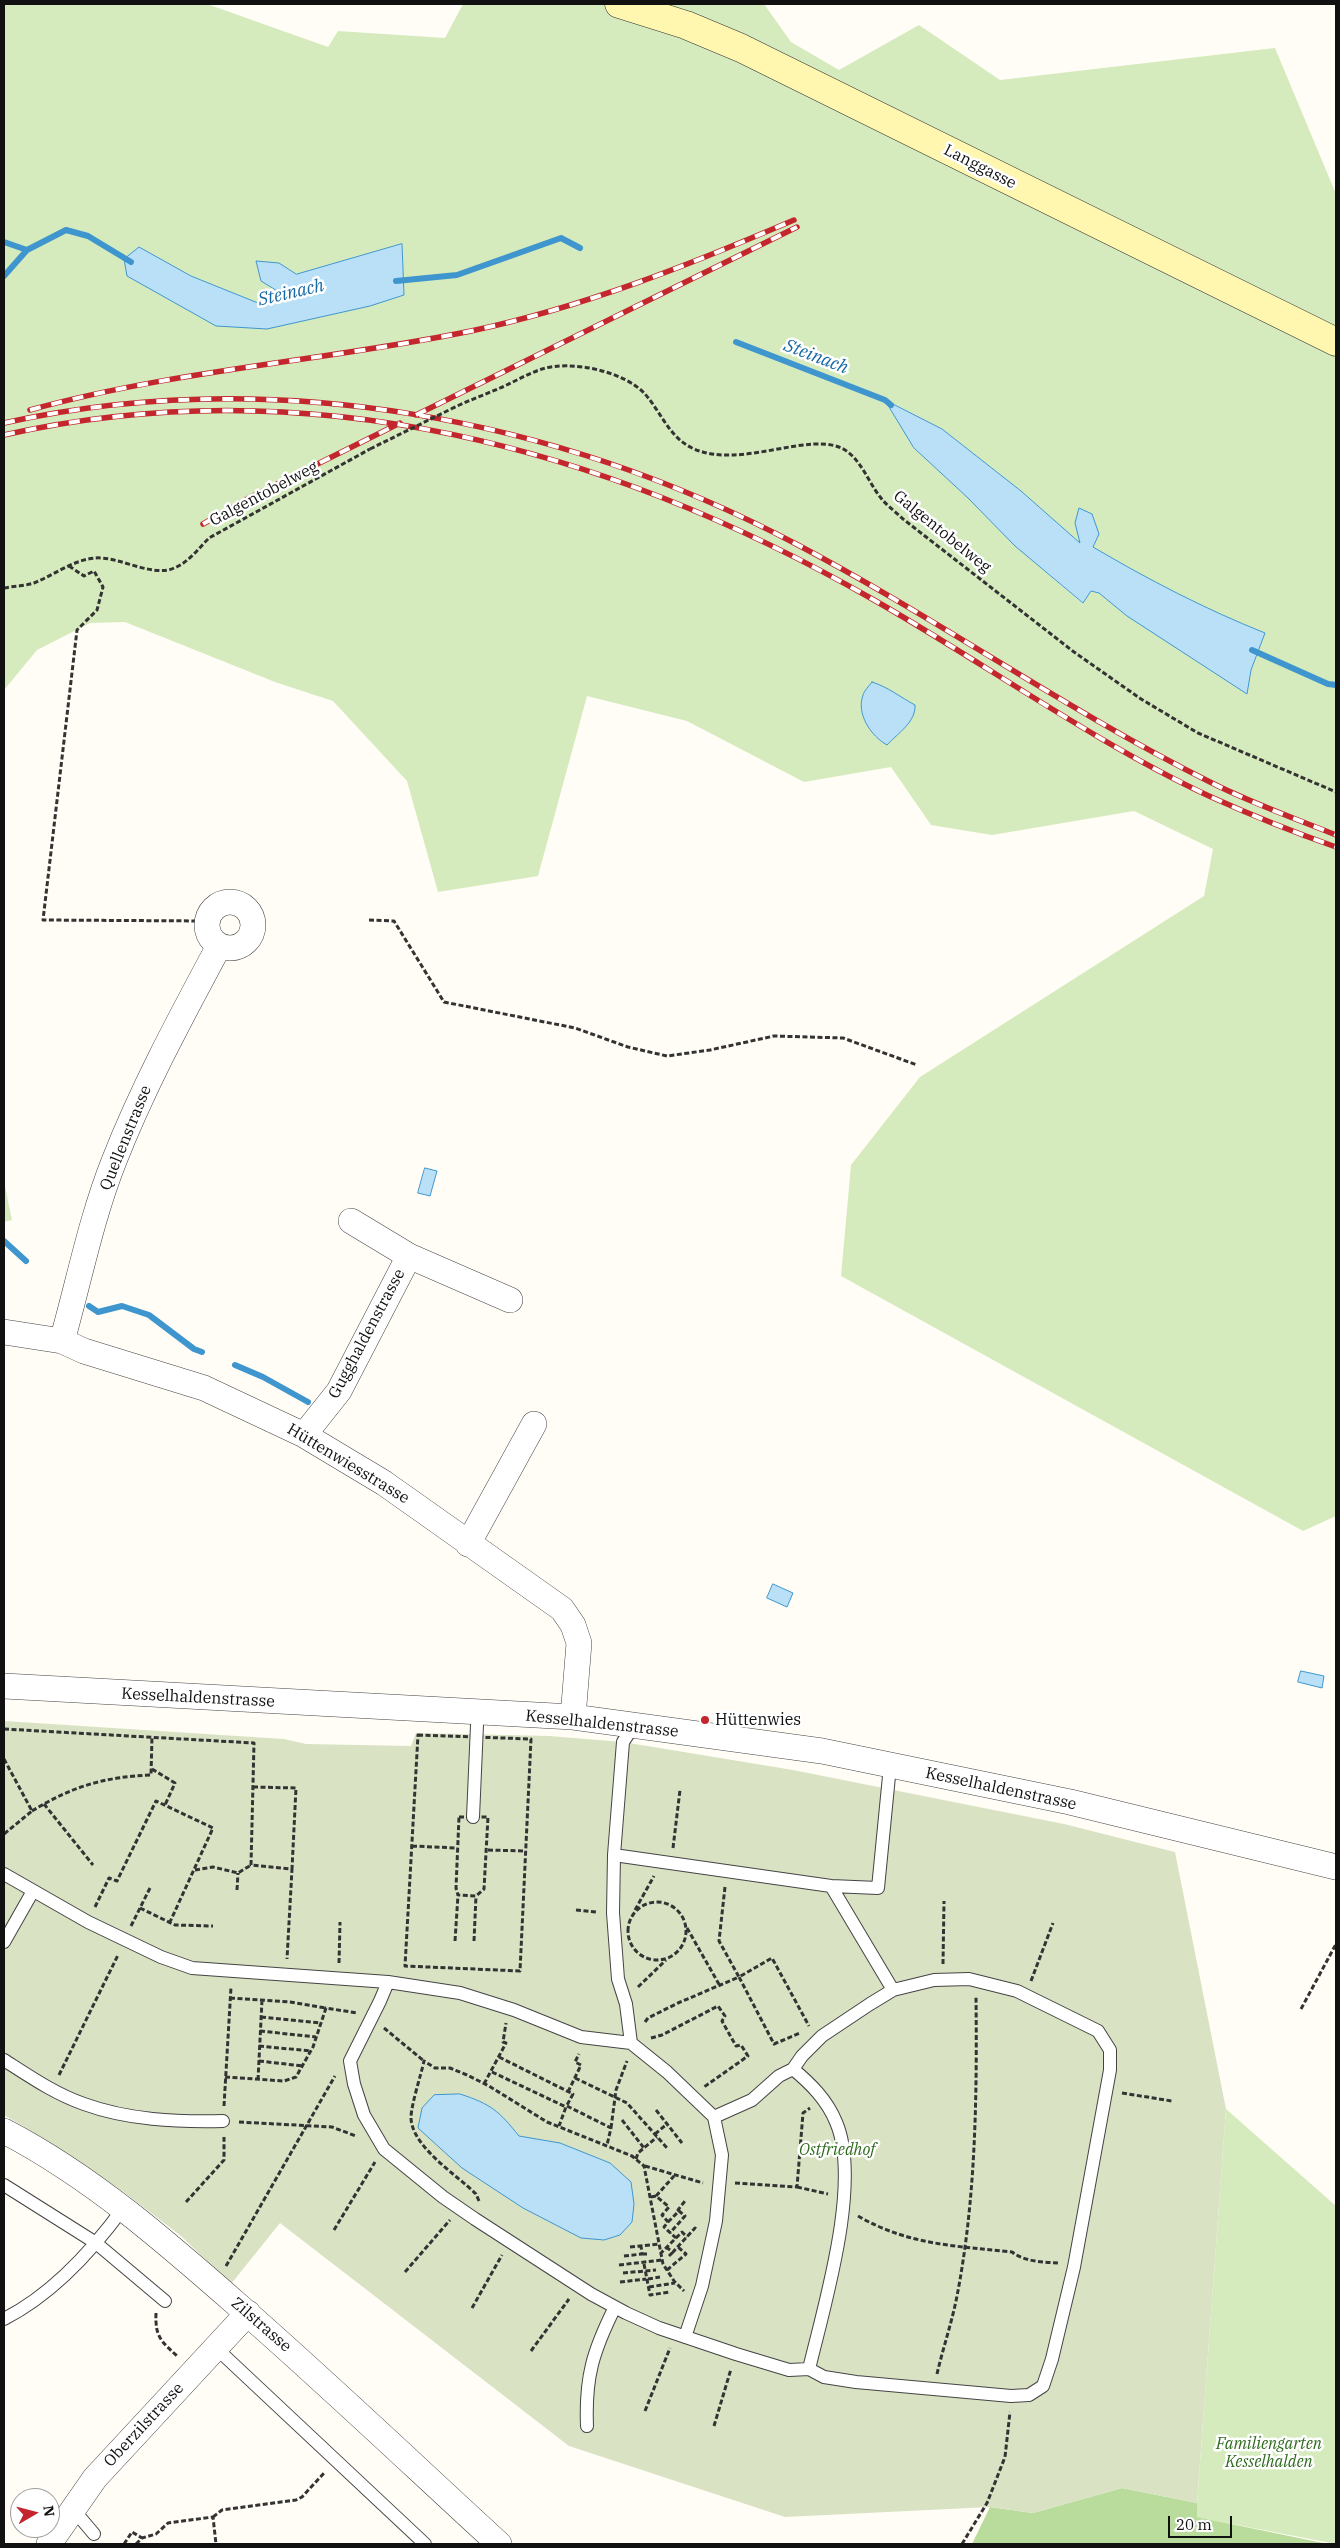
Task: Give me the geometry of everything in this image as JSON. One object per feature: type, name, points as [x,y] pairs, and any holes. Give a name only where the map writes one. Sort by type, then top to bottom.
[{"type":"main road","name":"Langgasse","points":[[619,4],[686,24],[795,73],[984,169],[1336,342]]},
{"type":"street","points":[[227,902],[240,904],[250,914],[253,928],[246,942],[234,949],[219,946],[209,936],[207,921],[214,908],[227,902]]},
{"type":"street","name":"Quellenstrasse","points":[[62,1341],[90,1233],[113,1162],[154,1067],[219,946]]},
{"type":"street","points":[[351,1221],[409,1256],[510,1300]]},
{"type":"street","name":"Gugghaldenstrasse","points":[[304,1435],[339,1392],[409,1256]]},
{"type":"street","name":"Hüttenwiesstrasse","points":[[4,1332],[62,1341],[84,1351],[204,1388],[304,1435],[384,1483],[562,1610],[573,1625],[579,1644],[573,1717]]},
{"type":"street","points":[[468,1544],[534,1424]]},
{"type":"street","name":"Kesselhaldenstrasse","points":[[4,1686],[573,1717],[635,1724],[822,1751],[1070,1802],[1336,1868]]},
{"type":"street","name":"Zilstrasse","points":[[4,2131],[124,2207],[248,2314],[499,2544]]},
{"type":"street","name":"Oberzilstrasse","points":[[48,2544],[95,2478],[215,2347],[248,2314]]},
{"type":"lane","points":[[631,2043],[624,1999],[618,1979],[613,1920],[614,1856],[622,1742],[635,1724]]},
{"type":"lane","points":[[473,1817],[474,1731]]},
{"type":"lane","points":[[614,1856],[831,1886],[878,1888],[890,1766]]},
{"type":"lane","points":[[4,1874],[88,1922],[192,1968],[388,1982],[460,1993],[508,2008],[588,2038],[631,2043],[692,2095],[714,2117],[722,2155],[721,2183],[713,2236],[697,2303],[680,2335]]},
{"type":"lane","points":[[831,1886],[893,1990]]},
{"type":"lane","points":[[4,1942],[33,1891]]},
{"type":"lane","points":[[388,1982],[350,2061],[354,2084],[364,2115],[384,2149],[475,2219],[579,2286],[615,2307],[680,2335],[789,2370],[809,2368],[824,2378],[933,2390],[1011,2396],[1029,2395],[1043,2386],[1052,2359],[1074,2266],[1107,2090],[1110,2050],[1098,2032],[1025,1996],[975,1980],[943,1980],[893,1990],[818,2041],[802,2056],[793,2069],[779,2076],[752,2100],[714,2117]]},
{"type":"lane","points":[[4,2060],[52,2089],[83,2104],[112,2112],[162,2120],[223,2121]]},
{"type":"lane","points":[[793,2069],[824,2099],[837,2123],[846,2172],[843,2201],[827,2293],[809,2368]]},
{"type":"lane","points":[[4,2185],[96,2243],[165,2301]]},
{"type":"lane","points":[[4,2318],[23,2309],[53,2286],[96,2243],[124,2207]]},
{"type":"lane","points":[[587,2426],[586,2388],[589,2374],[615,2307]]},
{"type":"lane","points":[[215,2347],[424,2544]]},
{"type":"lane","points":[[72,2508],[94,2534]]},
{"type":"path","name":"Galgentobelweg","points":[[4,588],[33,583],[69,566],[96,558],[132,563],[159,571],[174,569],[188,559],[209,538],[370,449],[451,409],[543,369],[588,368],[614,375],[634,384],[645,395],[670,431],[691,448],[715,455],[743,456],[805,445],[826,444],[843,448],[855,458],[881,499],[903,519],[1074,652],[1141,699],[1198,733],[1336,792]]},
{"type":"path","points":[[69,566],[84,576],[94,572],[103,587],[97,610],[77,630],[43,920],[207,921]]},
{"type":"path","points":[[369,920],[394,921],[444,1002],[576,1028],[628,1047],[667,1056],[710,1050],[774,1036],[843,1038],[917,1065]]},
{"type":"path","points":[[4,1729],[254,1743],[251,1865]]},
{"type":"path","points":[[474,1731],[418,1735],[405,1966],[520,1971],[531,1739],[482,1737]]},
{"type":"path","points":[[4,1834],[32,1811],[59,1794],[89,1783],[110,1778],[151,1775],[152,1737]]},
{"type":"path","points":[[4,1759],[32,1811]]},
{"type":"path","points":[[151,1768],[175,1783],[165,1805]]},
{"type":"path","points":[[252,1787],[296,1788],[286,1975]]},
{"type":"path","points":[[666,1959],[653,1961],[641,1956],[632,1947],[628,1935],[628,1921],[666,1863],[680,1790]]},
{"type":"path","points":[[88,1922],[110,1878],[117,1881],[156,1801],[213,1828],[170,1922]]},
{"type":"path","points":[[44,1804],[93,1865]]},
{"type":"path","points":[[455,1941],[458,1895],[456,1888],[457,1848],[460,1817],[488,1817],[488,1850],[484,1889],[476,1896],[458,1895]]},
{"type":"path","points":[[412,1846],[457,1848]]},
{"type":"path","points":[[488,1850],[526,1852]]},
{"type":"path","points":[[194,1870],[213,1867],[238,1873],[251,1865],[292,1869]]},
{"type":"path","points":[[726,1872],[719,1941],[774,2044],[810,2029]]},
{"type":"path","points":[[238,1873],[238,1890]]},
{"type":"path","points":[[125,1940],[150,1888]]},
{"type":"path","points":[[474,1941],[476,1896]]},
{"type":"path","points":[[635,1910],[646,1903],[660,1901],[673,1905],[682,1915],[687,1928],[720,1986]]},
{"type":"path","points":[[943,1980],[944,1901]]},
{"type":"path","points":[[140,1908],[176,1925],[213,1926]]},
{"type":"path","points":[[338,1978],[340,1922]]},
{"type":"path","points":[[1025,1996],[1053,1923]]},
{"type":"path","points":[[624,1999],[666,1959],[678,1953],[685,1941],[687,1928]]},
{"type":"path","points":[[1301,2009],[1336,1944]]},
{"type":"path","points":[[52,2089],[118,1955]]},
{"type":"path","points":[[606,2145],[611,2128],[615,2097],[625,2069],[631,2043],[648,2018],[678,2003],[739,1977],[772,1958],[818,2041]]},
{"type":"path","points":[[933,2390],[957,2297],[965,2248],[976,2111],[975,1980]]},
{"type":"path","points":[[186,2202],[224,2160],[226,2148],[223,2121],[230,1990]]},
{"type":"path","points":[[230,1998],[326,2008],[353,2012],[371,2018],[435,2068],[450,2068],[484,2084],[547,2122],[606,2145],[636,2159],[644,2166],[674,2176],[699,2183],[797,2188],[843,2201],[871,2223],[903,2237],[965,2248],[1012,2252],[1018,2257],[1074,2266]]},
{"type":"path","points":[[258,2080],[262,2000]]},
{"type":"path","points":[[631,2043],[662,2035],[718,2006],[725,2016],[722,2021],[736,2046],[741,2045],[748,2056],[692,2095]]},
{"type":"path","points":[[225,2078],[284,2081],[296,2077],[311,2051],[326,2008]]},
{"type":"path","points":[[484,2084],[506,2043],[503,2042],[508,2008]]},
{"type":"path","points":[[261,2017],[320,2023]]},
{"type":"path","points":[[260,2031],[316,2037]]},
{"type":"path","points":[[568,2092],[581,2065],[575,2062],[588,2038]]},
{"type":"path","points":[[259,2046],[311,2051]]},
{"type":"path","points":[[499,2057],[573,2094],[559,2126]]},
{"type":"path","points":[[259,2061],[303,2066]]},
{"type":"path","points":[[222,2271],[340,2068],[350,2061]]},
{"type":"path","points":[[424,2061],[411,2118],[417,2136],[425,2146],[476,2194],[482,2208],[475,2219]]},
{"type":"path","points":[[492,2072],[611,2128]]},
{"type":"path","points":[[575,2078],[627,2104],[668,2149]]},
{"type":"path","points":[[1107,2090],[1172,2101]]},
{"type":"path","points":[[797,2188],[803,2113],[824,2099]]},
{"type":"path","points":[[656,2110],[682,2143]]},
{"type":"path","points":[[622,2120],[644,2148]]},
{"type":"path","points":[[223,2121],[332,2127],[384,2149],[334,2230]]},
{"type":"path","points":[[636,2159],[638,2153],[667,2124]]},
{"type":"path","points":[[644,2166],[662,2260],[676,2283],[697,2303]]},
{"type":"path","points":[[650,2197],[656,2196],[674,2176]]},
{"type":"path","points":[[656,2196],[669,2207]]},
{"type":"path","points":[[662,2202],[667,2196]]},
{"type":"path","points":[[676,2238],[664,2226],[679,2211],[685,2201]]},
{"type":"path","points":[[668,2222],[662,2215],[672,2203]]},
{"type":"path","points":[[405,2272],[460,2208]]},
{"type":"path","points":[[679,2211],[685,2216]]},
{"type":"path","points":[[670,2233],[689,2212]]},
{"type":"path","points":[[669,2256],[695,2228],[713,2236]]},
{"type":"path","points":[[660,2253],[682,2232],[687,2237]]},
{"type":"path","points":[[472,2308],[484,2284],[511,2242]]},
{"type":"path","points":[[630,2247],[659,2244]]},
{"type":"path","points":[[641,2246],[642,2254]]},
{"type":"path","points":[[666,2247],[673,2252]]},
{"type":"path","points":[[667,2270],[686,2254],[678,2247]]},
{"type":"path","points":[[624,2256],[649,2254]]},
{"type":"path","points":[[620,2265],[644,2264],[662,2260]]},
{"type":"path","points":[[644,2264],[650,2294],[670,2292]]},
{"type":"path","points":[[623,2274],[656,2270]]},
{"type":"path","points":[[620,2282],[660,2277]]},
{"type":"path","points":[[649,2287],[676,2283]]},
{"type":"path","points":[[531,2351],[579,2286]]},
{"type":"path","points":[[165,2301],[156,2312],[155,2326],[159,2340],[193,2371]]},
{"type":"path","points":[[645,2411],[680,2335]]},
{"type":"path","points":[[714,2426],[736,2354]]},
{"type":"path","points":[[962,2544],[987,2503],[1005,2457],[1011,2396]]},
{"type":"path","points":[[136,2544],[142,2538],[156,2534],[168,2522],[213,2517],[222,2510],[302,2497],[335,2460]]},
{"type":"path","points":[[213,2517],[216,2544]]},
{"type":"path","points":[[124,2544],[132,2532],[142,2538]]},
{"type":"green space","points":[[4,4],[207,4],[328,47],[338,31],[445,38],[463,4],[764,4],[791,42],[839,70],[919,25],[1000,80],[1275,48],[1336,194],[1336,1516],[1303,1531],[841,1276],[851,1165],[920,1077],[1204,896],[1213,849],[1134,811],[992,835],[931,825],[891,767],[804,782],[687,721],[587,696],[538,876],[438,892],[407,781],[333,701],[275,682],[125,622],[90,623],[37,650],[4,690]],"holes":[[[402,244],[404,295],[335,312],[216,326],[139,248],[191,276],[263,305],[270,304],[279,292],[261,281],[256,261],[279,263],[296,274]],[[886,400],[942,429],[1021,491],[1081,544],[1093,547],[1199,604],[1265,633],[1251,670],[1247,694],[1127,616],[1099,593],[1091,591],[1082,603],[1015,546],[968,498],[914,448]],[[872,683],[894,692],[914,705],[914,711],[909,722],[887,745],[876,736],[863,717],[861,702],[865,690]]]},
{"type":"green space","points":[[4,1182],[12,1220],[4,1222]]},
{"type":"green space","name":"Ostfriedhof","points":[[4,1721],[284,1739],[306,1744],[411,1746],[416,1733],[549,1736],[623,1742],[793,1770],[1064,1824],[1175,1852],[1226,2109],[1197,2503],[1122,2488],[1033,2513],[990,2507],[785,2517],[569,2446],[280,2223],[231,2284],[181,2236],[125,2193],[4,2115]]},
{"type":"green space","name":"Familiengarten Kesselhalden","points":[[1226,2109],[1336,2206],[1336,2544],[1196,2517]]},
{"type":"green space","points":[[1122,2488],[1197,2503],[1197,2517],[1328,2544],[972,2544],[990,2507],[1033,2513]]},
{"type":"water","points":[[402,244],[404,295],[370,306],[267,329],[216,326],[127,276],[124,259],[139,247],[191,276],[263,305],[270,304],[279,292],[261,281],[256,261],[279,263],[296,274]]},
{"type":"water","points":[[885,400],[942,429],[1021,491],[1080,543],[1075,523],[1079,508],[1092,514],[1099,534],[1093,547],[1178,593],[1265,633],[1251,670],[1247,694],[1127,616],[1099,593],[1091,591],[1083,603],[1015,546],[968,498],[914,448]]},
{"type":"water","points":[[872,682],[889,689],[915,705],[913,717],[887,745],[876,736],[863,717],[861,702],[865,690]]},
{"type":"water","points":[[425,1168],[437,1171],[430,1196],[418,1193]]},
{"type":"water","points":[[773,1584],[793,1593],[787,1607],[767,1598]]},
{"type":"water","points":[[1301,1671],[1324,1676],[1322,1688],[1298,1682]]},
{"type":"water","points":[[460,2094],[494,2109],[519,2136],[560,2143],[610,2163],[631,2182],[634,2204],[632,2222],[620,2235],[604,2240],[581,2238],[523,2208],[462,2168],[418,2128],[422,2108],[434,2095]]},
{"type":"waterway","name":"Steinach","points":[[4,276],[27,250],[66,230],[88,236],[131,262]]},
{"type":"waterway","name":"Steinach","points":[[396,281],[457,275],[561,238],[580,248]]},
{"type":"waterway","points":[[4,242],[27,250]]},
{"type":"waterway","name":"Steinach","points":[[736,342],[885,400],[891,405]]},
{"type":"waterway","name":"Steinach","points":[[1252,650],[1328,684],[1336,685]]},
{"type":"waterway","points":[[4,1241],[26,1261]]},
{"type":"waterway","points":[[89,1306],[98,1312],[122,1306],[149,1315],[194,1349],[202,1352]]},
{"type":"waterway","points":[[235,1365],[263,1377],[308,1402]]},
{"type":"railway","points":[[30,410],[140,385],[416,341],[513,321],[595,297],[675,269],[794,220]]},
{"type":"railway","points":[[416,415],[797,227]]},
{"type":"railway","points":[[4,423],[105,406],[207,399],[309,402],[411,414],[512,435],[610,464],[706,501],[798,545],[901,603],[1054,695],[1157,754],[1241,797],[1336,835]]},
{"type":"railway","points":[[4,435],[118,416],[231,411],[343,417],[453,435],[562,463],[668,500],[772,546],[874,600],[1081,727],[1166,774],[1241,810],[1336,847]]},
{"type":"railway","points":[[203,524],[251,497],[400,423]]},
{"type":"place","name":"Hüttenwies","points":[[705,1720]]}]
